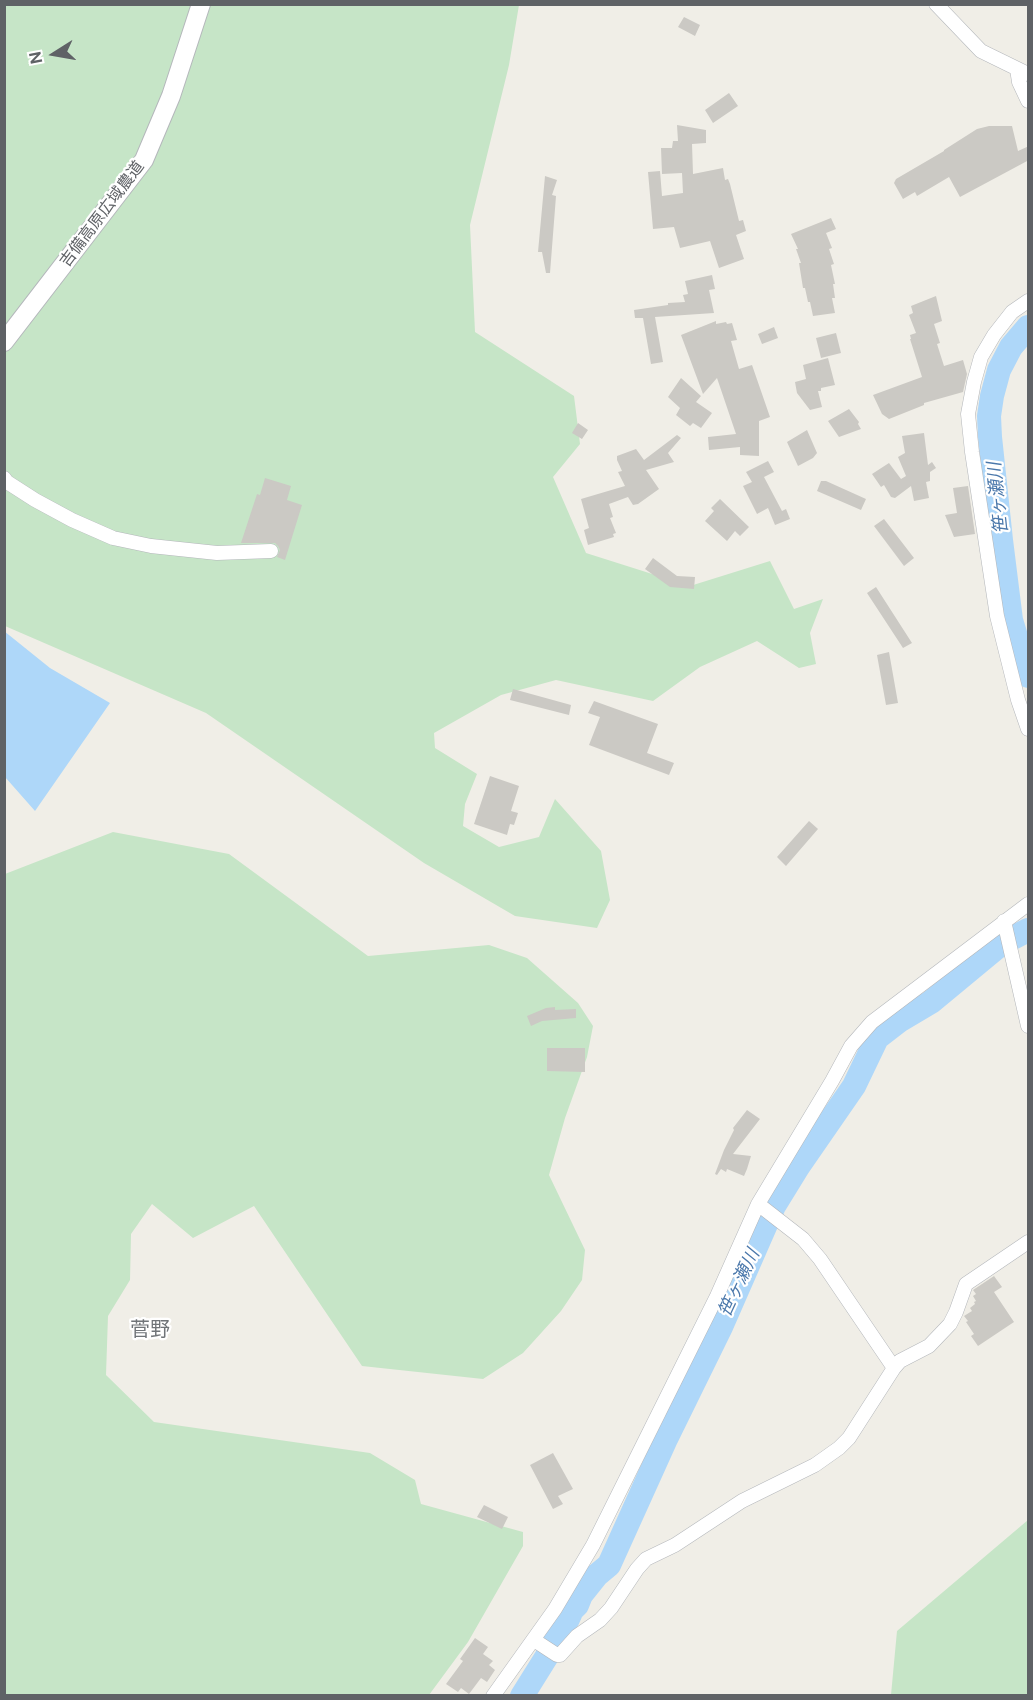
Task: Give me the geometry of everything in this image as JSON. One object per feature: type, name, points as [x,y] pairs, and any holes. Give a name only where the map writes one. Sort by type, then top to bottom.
[{"type":"street","name":"吉備高原広域農道","points":[[4,342],[144,160],[171,96],[201,4]]},
{"type":"street","points":[[936,4],[981,51],[1023,71],[1019,82],[1029,101]]},
{"type":"street","points":[[1029,301],[1012,312],[981,357],[968,414],[997,616],[1018,700],[1029,729]]},
{"type":"street","points":[[4,478],[36,500],[72,520],[114,538],[151,546],[217,554],[271,551]]},
{"type":"street","points":[[493,1695],[537,1642],[593,1545],[762,1206],[851,1046],[872,1022],[1005,926],[1029,904]]},
{"type":"street","points":[[1005,926],[1029,1026]]},
{"type":"street","points":[[762,1206],[803,1239],[820,1259],[894,1368]]},
{"type":"street","points":[[537,1642],[560,1655],[577,1636],[600,1620],[611,1608],[646,1559],[675,1545],[742,1501],[815,1465],[839,1448],[849,1438],[900,1361],[929,1346],[950,1324],[966,1284],[1029,1242]]},
{"type":"green space","points":[[5,4],[519,5],[509,65],[470,225],[475,332],[574,396],[580,444],[553,477],[586,553],[690,586],[770,561],[794,609],[823,599],[810,633],[816,664],[799,668],[757,641],[700,667],[653,701],[556,680],[501,695],[434,733],[435,748],[477,774],[465,804],[463,826],[499,847],[539,837],[555,799],[601,851],[610,900],[597,928],[515,916],[424,863],[206,713],[5,626]]},
{"type":"green space","points":[[113,832],[229,854],[368,956],[489,945],[527,958],[578,1003],[593,1026],[587,1057],[565,1118],[549,1175],[585,1250],[582,1280],[561,1311],[523,1353],[483,1379],[362,1366],[254,1206],[193,1238],[152,1204],[131,1234],[130,1280],[108,1316],[106,1375],[154,1422],[370,1453],[415,1480],[421,1504],[523,1532],[523,1546],[468,1642],[429,1695],[5,1696],[5,874]]},
{"type":"green space","points":[[1028,1520],[1028,1695],[891,1695],[897,1631]]},
{"type":"water","points":[[4,631],[50,668],[110,703],[35,811],[5,777]]},
{"type":"building","points":[[684,17],[700,25],[695,36],[678,27]]},
{"type":"building","points":[[729,93],[738,106],[713,123],[705,110]]},
{"type":"building","points":[[677,125],[706,130],[706,143],[692,144],[693,174],[723,168],[725,180],[728,179],[730,184],[739,221],[743,220],[746,231],[736,235],[744,259],[719,268],[710,241],[680,248],[674,227],[653,229],[648,172],[660,171],[662,196],[683,193],[682,173],[662,174],[661,148],[672,148],[673,141],[678,141]]},
{"type":"building","points":[[989,126],[1012,126],[1018,151],[1029,146],[1029,160],[960,197],[949,177],[917,196],[915,192],[903,199],[894,183],[896,179],[977,129]]},
{"type":"building","points":[[545,176],[557,180],[552,195],[556,196],[550,273],[546,273],[542,252],[538,252]]},
{"type":"building","points":[[831,218],[836,229],[826,233],[832,248],[829,249],[834,264],[831,265],[835,284],[833,284],[835,298],[832,298],[835,313],[813,316],[805,288],[803,288],[799,263],[801,263],[796,249],[798,249],[791,234]]},
{"type":"building","points":[[712,275],[715,289],[709,290],[714,313],[655,317],[663,362],[651,364],[643,318],[635,318],[634,310],[685,302],[683,295],[688,294],[685,281]]},
{"type":"building","points":[[936,296],[942,321],[934,324],[940,343],[937,344],[944,366],[963,360],[967,374],[963,392],[924,403],[924,405],[889,419],[882,414],[873,395],[922,377],[910,339],[910,335],[916,333],[909,315],[913,313],[911,306]]},
{"type":"building","points":[[716,321],[716,324],[732,323],[737,340],[731,341],[739,369],[752,365],[770,417],[759,421],[759,456],[740,455],[740,447],[709,450],[708,437],[736,434],[717,378],[703,394],[681,335]]},
{"type":"building","points":[[774,327],[778,338],[762,344],[758,334]]},
{"type":"building","points":[[836,333],[841,353],[821,358],[816,338]]},
{"type":"building","points":[[828,358],[835,385],[821,388],[821,391],[818,391],[822,407],[810,410],[797,393],[795,382],[806,379],[803,365]]},
{"type":"building","points":[[681,378],[701,396],[696,402],[712,413],[701,428],[693,423],[690,426],[676,415],[680,408],[668,397]]},
{"type":"building","points":[[849,409],[859,422],[861,429],[839,437],[828,421]]},
{"type":"building","points":[[578,423],[588,430],[582,439],[572,433]]},
{"type":"building","points":[[807,430],[817,453],[813,458],[798,466],[787,442]]},
{"type":"building","points":[[924,433],[928,465],[932,462],[936,468],[930,472],[930,481],[926,482],[929,498],[914,501],[911,486],[895,498],[891,497],[884,485],[881,487],[872,474],[889,463],[901,479],[906,476],[898,457],[905,453],[902,436]]},
{"type":"building","points":[[677,435],[681,438],[668,453],[674,462],[646,470],[659,489],[638,504],[633,505],[628,497],[609,504],[613,517],[610,518],[616,533],[613,534],[614,537],[588,545],[584,530],[589,528],[581,499],[625,486],[618,472],[622,471],[617,456],[636,449],[644,460]]},
{"type":"building","points":[[768,461],[774,472],[764,477],[782,511],[786,509],[790,519],[775,525],[768,508],[757,514],[743,486],[752,482],[746,472]]},
{"type":"building","points":[[265,478],[291,486],[287,500],[302,505],[285,560],[277,557],[280,550],[275,543],[241,543],[257,494],[260,495]]},
{"type":"building","points":[[821,481],[826,481],[866,499],[861,510],[817,491]]},
{"type":"building","points":[[968,486],[975,534],[954,537],[945,515],[957,513],[953,488]]},
{"type":"building","points":[[720,499],[749,527],[740,536],[735,531],[727,541],[705,521],[714,511],[711,508]]},
{"type":"building","points":[[884,519],[914,558],[904,566],[874,526]]},
{"type":"building","points":[[653,558],[677,576],[695,577],[694,589],[670,587],[645,569]]},
{"type":"building","points":[[876,587],[912,643],[903,648],[867,593]]},
{"type":"building","points":[[889,652],[898,703],[886,705],[877,655]]},
{"type":"building","points":[[513,689],[571,705],[569,715],[510,700]]},
{"type":"building","points":[[594,701],[658,724],[647,753],[674,763],[669,775],[589,745],[600,717],[588,713]]},
{"type":"building","points":[[490,776],[519,786],[511,811],[518,813],[514,825],[510,824],[507,835],[474,824]]},
{"type":"building","points":[[809,821],[818,829],[786,866],[777,857]]},
{"type":"building","points":[[555,1007],[555,1010],[576,1009],[576,1018],[542,1021],[531,1026],[527,1016],[546,1008]]},
{"type":"building","points":[[547,1048],[585,1048],[585,1072],[547,1071]]},
{"type":"building","points":[[747,1110],[760,1119],[733,1154],[751,1156],[744,1176],[727,1169],[726,1172],[721,1169],[717,1175],[715,1174],[733,1128]]},
{"type":"building","points":[[994,1276],[1002,1287],[994,1292],[1014,1322],[978,1346],[971,1336],[974,1334],[964,1316],[972,1311],[970,1308],[975,1304],[973,1296],[976,1294],[973,1290]]},
{"type":"building","points":[[553,1453],[573,1489],[558,1496],[563,1504],[553,1509],[530,1465]]},
{"type":"building","points":[[484,1505],[508,1517],[502,1529],[477,1517]]},
{"type":"building","points":[[475,1638],[488,1647],[483,1654],[493,1661],[489,1665],[495,1670],[487,1682],[481,1678],[469,1694],[461,1688],[458,1692],[446,1684],[463,1661],[460,1659]]},
{"type":"waterway","name":"笹ヶ瀬川","points":[[1028,327],[1011,347],[999,370],[989,416],[1011,620],[1028,676]]},
{"type":"waterway","name":"笹ヶ瀬川","points":[[522,1696],[581,1595],[597,1575],[609,1565],[665,1441],[721,1327],[774,1206],[854,1086],[877,1038],[899,1021],[931,1002],[1001,944],[1028,930]]},
{"type":"district","name":"菅野","points":[[150,1330]]}]
